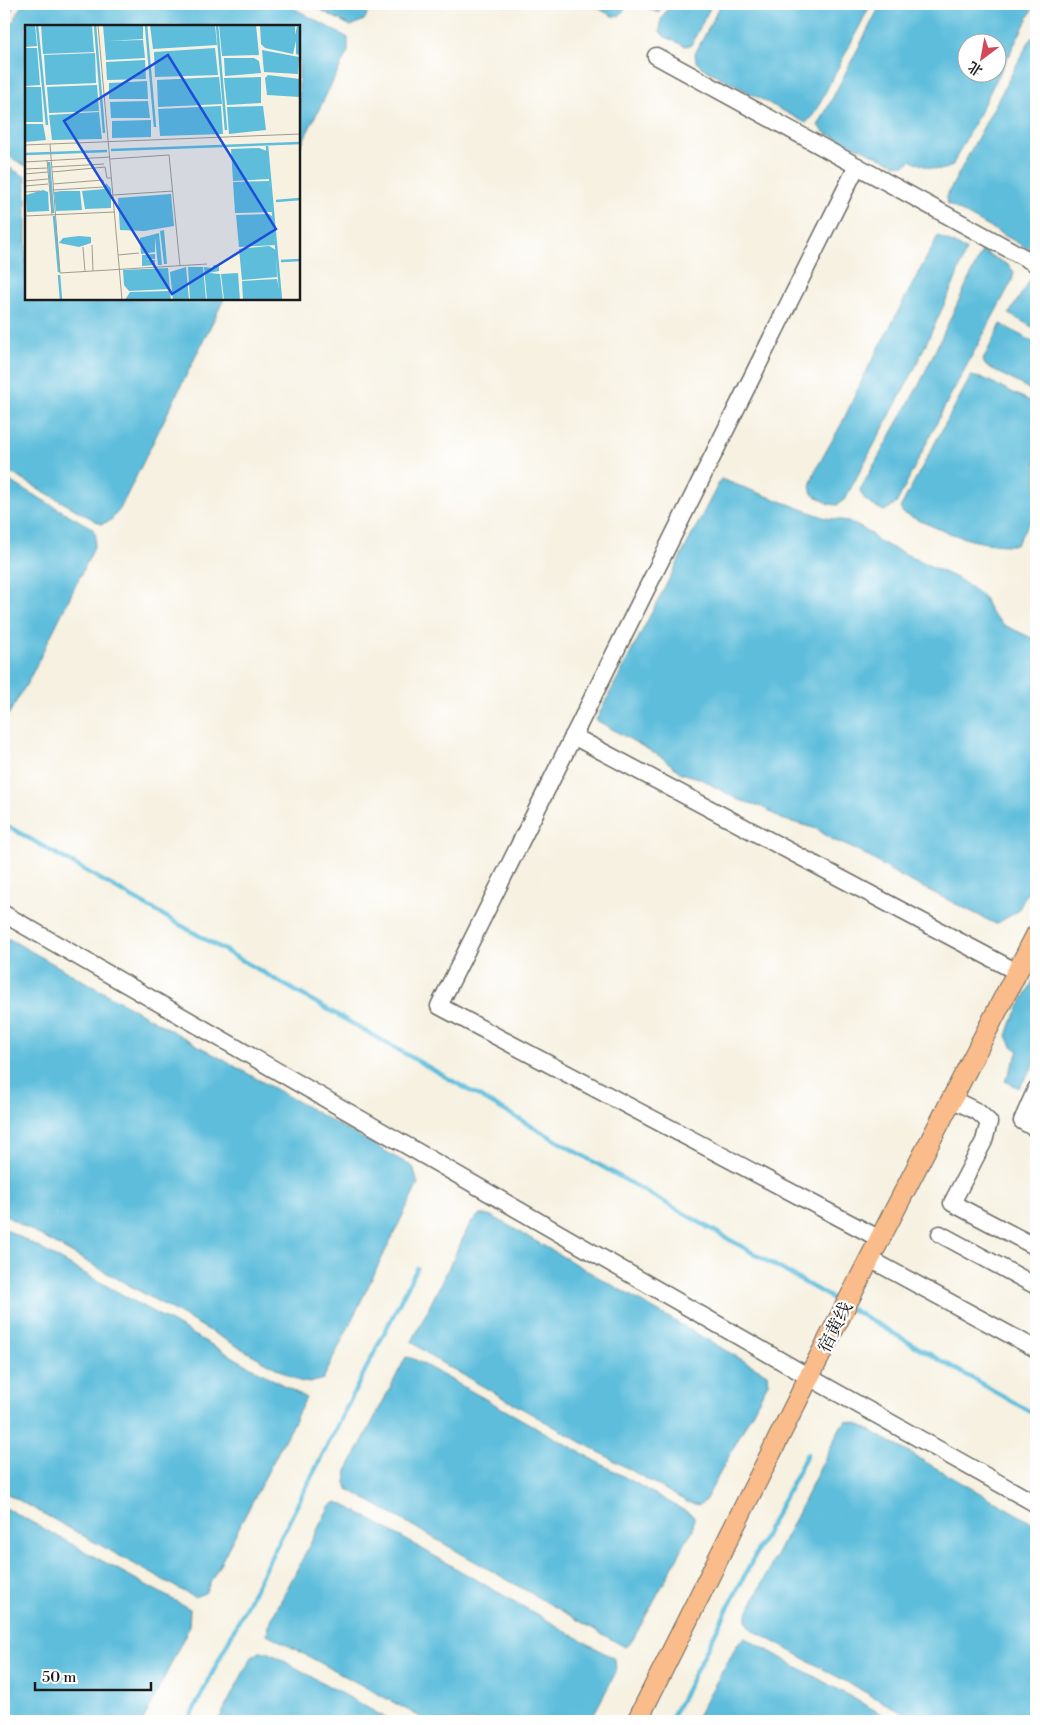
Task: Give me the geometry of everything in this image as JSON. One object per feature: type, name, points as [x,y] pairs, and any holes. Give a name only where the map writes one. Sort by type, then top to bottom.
[{"type":"main road","name":"宿黄线","points":[[637,1721],[809,1377],[1036,935]]},
{"type":"lane","points":[[656,56],[1036,264]]},
{"type":"lane","points":[[857,166],[440,1006],[880,1239]]},
{"type":"lane","points":[[573,736],[1017,972]]},
{"type":"lane","points":[[4,914],[809,1377],[1036,1504]]},
{"type":"lane","points":[[1036,1089],[1022,1121],[1036,1129]]},
{"type":"lane","points":[[952,1099],[978,1112],[989,1122],[984,1141],[952,1203],[1036,1247]]},
{"type":"lane","points":[[940,1234],[1036,1286]]},
{"type":"lane","points":[[866,1266],[1036,1349]]},
{"type":"water","points":[[22,4],[286,4],[348,38],[348,51],[300,147],[300,25],[25,25],[25,165],[4,154],[4,40]]},
{"type":"water","points":[[309,4],[373,4],[364,20],[351,26]]},
{"type":"water","points":[[591,4],[629,4],[619,16],[612,16]]},
{"type":"water","points":[[640,4],[663,4],[658,13]]},
{"type":"water","points":[[670,4],[712,4],[691,45],[685,46],[664,36],[660,31],[661,20]]},
{"type":"water","points":[[721,4],[871,4],[814,114],[806,123],[701,67],[696,61],[695,54]]},
{"type":"water","points":[[881,4],[1035,4],[1008,57],[1008,32],[958,32],[958,82],[995,82],[952,166],[937,169],[926,167],[911,160],[905,165],[895,164],[824,132],[818,126]]},
{"type":"water","points":[[1031,38],[1036,38],[1036,253],[948,204],[946,197]]},
{"type":"water","points":[[4,165],[25,176],[25,300],[224,300],[120,509],[110,521],[101,524],[4,469]]},
{"type":"water","points":[[938,236],[966,250],[954,283],[912,374],[845,499],[837,505],[829,504],[812,494],[810,486],[815,471],[842,423],[865,374]]},
{"type":"water","points":[[982,251],[1008,265],[1014,272],[1012,281],[947,402],[896,504],[884,511],[866,501],[860,490],[920,383]]},
{"type":"water","points":[[1031,278],[1036,281],[1036,329],[1009,314]]},
{"type":"water","points":[[1001,324],[1036,344],[1036,393],[985,365],[983,360]]},
{"type":"water","points":[[971,376],[985,379],[1036,404],[1036,511],[1016,545],[985,543],[957,536],[903,513],[900,508]]},
{"type":"water","points":[[4,478],[92,528],[96,536],[93,550],[29,680],[4,722]]},
{"type":"water","points":[[721,479],[826,518],[848,521],[869,532],[878,541],[960,580],[983,596],[991,613],[1004,625],[1036,640],[1036,875],[1018,911],[996,924],[898,875],[861,852],[831,839],[817,829],[781,819],[763,807],[739,800],[699,778],[681,773],[663,758],[596,720]]},
{"type":"water","points":[[4,936],[413,1167],[418,1184],[323,1379],[310,1383],[299,1381],[4,1215]]},
{"type":"water","points":[[1036,975],[1036,1062],[1019,1088],[1005,1081],[1019,1051],[1012,1046],[1007,1036],[1012,1021]]},
{"type":"water","points":[[479,1215],[489,1215],[497,1219],[767,1374],[768,1383],[705,1501],[699,1505],[687,1502],[433,1358],[412,1342],[471,1222]]},
{"type":"water","points":[[4,1228],[306,1398],[205,1593],[194,1597],[4,1492]]},
{"type":"water","points":[[406,1357],[414,1359],[694,1516],[693,1529],[632,1641],[625,1647],[348,1489],[345,1482],[347,1471]]},
{"type":"water","points":[[846,1421],[857,1423],[1036,1525],[1036,1721],[917,1721],[751,1629],[747,1621],[747,1614],[841,1426]]},
{"type":"water","points":[[336,1502],[345,1505],[615,1659],[616,1672],[590,1721],[428,1721],[267,1634],[268,1626],[329,1507]]},
{"type":"water","points":[[4,1507],[190,1609],[189,1627],[143,1721],[4,1721]]},
{"type":"water","points":[[744,1638],[894,1721],[694,1721],[739,1642]]},
{"type":"water","points":[[259,1652],[268,1652],[391,1721],[218,1721],[252,1656]]},
{"type":"waterway","points":[[4,23],[13,4]]},
{"type":"waterway","points":[[4,824],[842,1304]]},
{"type":"waterway","points":[[188,1721],[417,1268]]},
{"type":"waterway","points":[[851,1309],[1036,1415]]},
{"type":"waterway","points":[[670,1721],[807,1454]]}]
